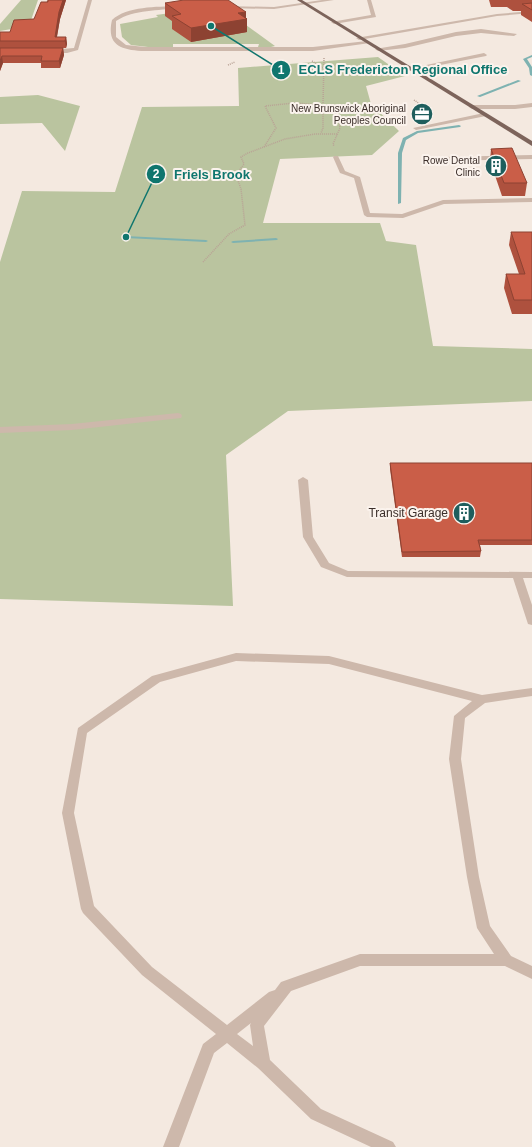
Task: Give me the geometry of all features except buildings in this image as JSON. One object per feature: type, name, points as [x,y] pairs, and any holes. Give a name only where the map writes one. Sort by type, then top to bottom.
[{"type":"main road","points":[[302,2],[532,144]]},
{"type":"street","points":[[46,52],[76,49],[90,0]]},
{"type":"street","points":[[222,7],[274,8],[302,2],[332,0]]},
{"type":"street","points":[[334,22],[374,16],[369,0]]},
{"type":"street","points":[[180,7],[135,12],[117,17],[114,20],[114,39],[129,47],[150,49],[313,49],[367,43]]},
{"type":"street","points":[[359,38],[497,15],[532,12]]},
{"type":"street","points":[[378,49],[405,46],[456,34],[481,31],[514,34]]},
{"type":"street","points":[[410,69],[484,56]]},
{"type":"street","points":[[472,107],[515,107],[532,105]]},
{"type":"street","points":[[416,128],[484,115]]},
{"type":"street","points":[[336,157],[342,172],[357,176],[367,215],[403,216],[443,202],[532,200]]},
{"type":"street","points":[[441,159],[532,157]]},
{"type":"street","points":[[0,430],[72,426],[178,416]]},
{"type":"street","points":[[302,480],[308,537],[325,565],[346,574],[532,575]]},
{"type":"street","points":[[517,575],[532,621]]},
{"type":"street","points":[[388,1147],[316,1114],[263,1063],[147,971],[88,909],[68,813],[82,731],[156,679],[236,657],[329,660],[482,699],[532,692]]},
{"type":"street","points":[[482,699],[460,716],[455,759],[473,877],[484,928],[506,960]]},
{"type":"street","points":[[171,1147],[208,1049],[286,986],[360,960],[506,960],[532,973]]},
{"type":"street","points":[[263,1063],[257,1025],[286,986]]},
{"type":"path","points":[[321,133],[323,128],[324,55]]},
{"type":"path","points":[[414,100],[447,122]]},
{"type":"path","points":[[262,149],[276,128],[265,106],[310,102],[323,105],[338,116],[340,128],[333,144],[336,157]]},
{"type":"path","points":[[203,262],[229,234],[244,225],[241,189],[236,175],[244,164],[241,157],[245,153],[262,149],[272,142],[321,133],[332,132],[338,134]]},
{"type":"green space","points":[[21,0],[38,0],[29,26],[0,31],[0,24]]},
{"type":"green space","points":[[200,9],[246,25],[275,46],[258,47],[259,44],[173,44],[173,47],[148,47],[131,45],[122,37],[120,24],[158,17],[156,15]]},
{"type":"green space","points":[[378,57],[405,76],[366,86],[371,104],[399,131],[372,155],[280,159],[263,223],[380,223],[386,241],[416,245],[433,346],[532,349],[532,401],[288,411],[226,455],[233,606],[0,599],[0,262],[22,191],[115,192],[142,107],[239,106],[238,68]]},
{"type":"green space","points":[[38,95],[80,106],[65,151],[42,123],[0,124],[0,97]]},
{"type":"waterway","points":[[532,56],[525,59],[531,68],[532,75]]},
{"type":"waterway","points":[[479,96],[519,81]]},
{"type":"waterway","points":[[399,203],[400,153],[404,139],[417,132],[459,126]]},
{"type":"waterway","points":[[126,237],[206,241]]},
{"type":"waterway","points":[[233,242],[276,239]]},
{"type":"place","name":"ECLS Fredericton Regional Office","points":[[211,26]]},
{"type":"place","name":"New Brunswick Aboriginal Peoples Council","points":[[422,114]]},
{"type":"place","name":"Rowe Dental Clinic","points":[[496,166]]},
{"type":"place","name":"Friels Brook","points":[[126,237]]},
{"type":"place","name":"Transit Garage","points":[[464,513]]}]
